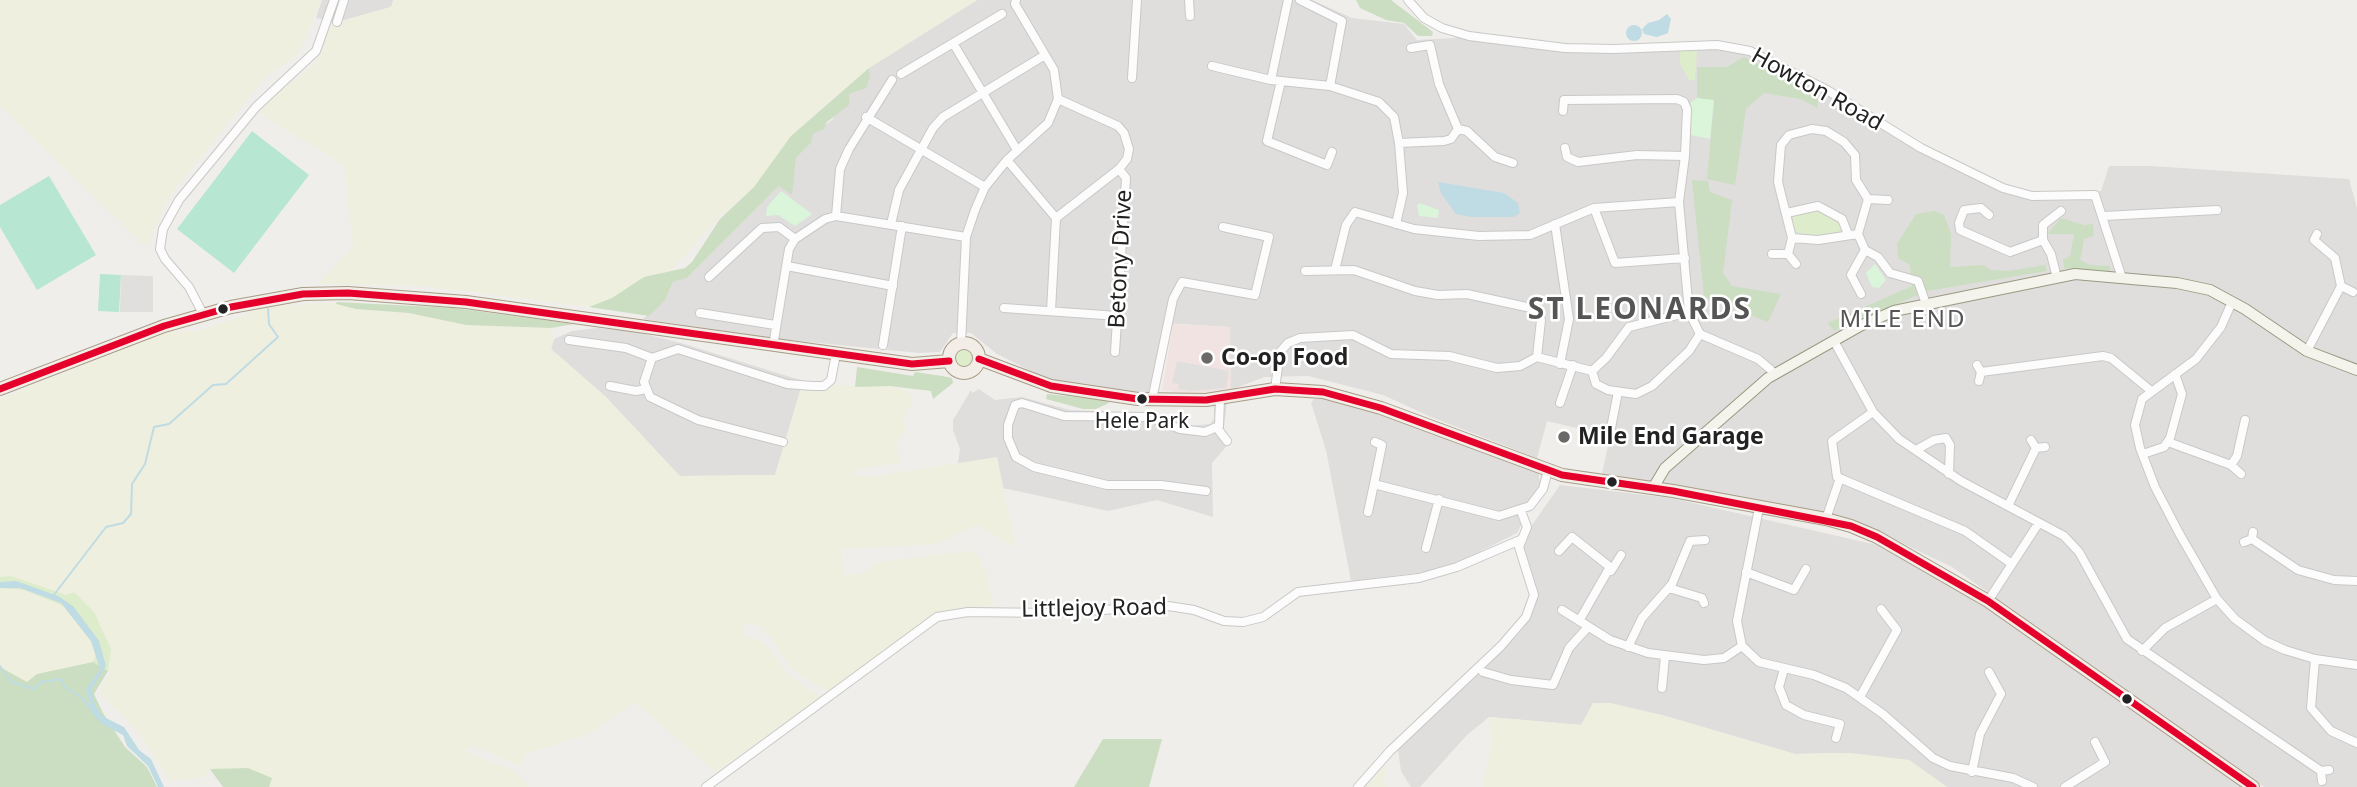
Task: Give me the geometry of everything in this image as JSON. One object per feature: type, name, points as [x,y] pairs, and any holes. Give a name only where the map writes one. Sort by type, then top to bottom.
[{"type":"main road","points":[[0,388],[203,314],[303,294],[407,296],[584,317],[912,364],[949,361]]},
{"type":"main road","points":[[961,343],[975,348],[979,359],[973,370],[963,373],[954,370],[949,361],[950,351],[961,343]]},
{"type":"main road","points":[[979,359],[1051,386],[1152,400],[1220,398],[1275,389],[1323,393],[1365,403],[1548,470],[1585,480],[1653,488],[1826,519],[1877,537],[1988,601],[2253,787]]},
{"type":"street","points":[[203,314],[189,287],[164,260],[160,249],[163,229],[179,200],[256,107],[316,51],[334,0]]},
{"type":"street","points":[[337,22],[344,0]]},
{"type":"street","points":[[961,343],[966,237],[985,187],[1007,160],[1048,123],[1058,99],[1054,71],[1015,4],[1016,0]]},
{"type":"street","points":[[1132,78],[1137,0]]},
{"type":"street","points":[[1189,0],[1190,16]]},
{"type":"street","points":[[1288,0],[1267,141],[1327,165],[1332,152]]},
{"type":"street","points":[[1300,0],[1342,21],[1330,86]]},
{"type":"street","name":"Howton Road","points":[[1408,0],[1424,18],[1442,28],[1469,36],[1565,48],[1614,49],[1717,44],[1746,50],[1827,90],[1921,148],[2003,188],[2032,196],[2089,193],[2099,200],[2122,278]]},
{"type":"street","points":[[901,74],[1002,14]]},
{"type":"street","points":[[953,43],[1017,150]]},
{"type":"street","points":[[1411,48],[1430,45],[1439,83],[1458,129]]},
{"type":"street","points":[[891,224],[899,190],[920,149],[943,117],[1045,55]]},
{"type":"street","points":[[1212,66],[1276,80],[1330,86],[1379,102],[1394,117],[1399,143],[1403,193],[1396,224]]},
{"type":"street","points":[[836,216],[840,169],[866,117],[892,80]]},
{"type":"street","points":[[1563,111],[1564,95],[1677,99],[1684,102],[1685,156],[1679,202],[1689,312],[1700,334],[1758,359],[1771,370]]},
{"type":"street","points":[[1056,218],[1119,169],[1127,159],[1129,149],[1124,133],[1109,121],[1058,99]]},
{"type":"street","points":[[866,117],[985,187]]},
{"type":"street","points":[[1399,143],[1444,141],[1451,139],[1458,129]]},
{"type":"street","points":[[1458,129],[1467,131],[1495,158],[1513,163]]},
{"type":"street","points":[[1788,254],[1792,237],[1777,182],[1781,145],[1789,135],[1798,131],[1826,131],[1844,142],[1855,155],[1856,180],[1868,200],[1857,234],[1865,250],[1878,257],[1890,273],[1918,281],[1926,304]]},
{"type":"street","points":[[1565,148],[1567,157],[1578,162],[1637,155],[1685,156]]},
{"type":"street","points":[[1007,160],[1056,218],[1051,311]]},
{"type":"street","name":"Betony Drive","points":[[1115,352],[1126,178],[1119,169]]},
{"type":"street","points":[[1868,200],[1888,200]]},
{"type":"street","points":[[1335,270],[1351,214],[1372,215],[1414,229],[1479,236],[1536,233],[1594,208],[1679,202]]},
{"type":"street","points":[[1787,214],[1818,206],[1842,219],[1848,234]]},
{"type":"street","points":[[1594,208],[1615,263],[1685,258]]},
{"type":"street","points":[[1989,215],[1981,208],[1964,210],[1960,230],[1965,235],[1992,241],[2010,252],[2043,240]]},
{"type":"street","points":[[2104,216],[2217,210]]},
{"type":"street","points":[[2057,278],[2051,254],[2043,240],[2043,225],[2062,211]]},
{"type":"street","points":[[773,346],[787,266],[795,239],[825,219],[836,216],[966,237]]},
{"type":"street","points":[[1555,224],[1569,318],[1560,364]]},
{"type":"street","points":[[883,345],[902,226]]},
{"type":"street","points":[[709,278],[762,228],[779,227],[795,239]]},
{"type":"street","points":[[1152,400],[1177,287],[1182,282],[1255,295],[1269,237],[1223,227]]},
{"type":"street","points":[[1792,237],[1818,240],[1857,234]]},
{"type":"street","points":[[2307,351],[2341,286],[2335,258],[2314,240],[2317,234]]},
{"type":"street","points":[[1861,294],[1851,275],[1865,250]]},
{"type":"street","points":[[1772,254],[1788,254]]},
{"type":"street","points":[[1788,254],[1796,264]]},
{"type":"street","points":[[787,266],[893,286]]},
{"type":"street","points":[[1305,271],[1354,270],[1415,291],[1438,295],[1467,294],[1521,308],[1531,307],[1536,310],[1541,320],[1537,358]]},
{"type":"street","points":[[1653,488],[1665,468],[1768,378],[1882,315],[2075,274],[2193,285],[2232,302],[2307,351],[2357,370]]},
{"type":"street","points":[[2341,286],[2353,292]]},
{"type":"street","points":[[2232,302],[2209,343],[2196,359],[2150,390],[2143,399],[2136,417],[2143,454],[2155,487],[2217,599],[2235,619],[2265,641],[2315,659],[2357,665]]},
{"type":"street","points":[[1004,308],[1118,316]]},
{"type":"street","points":[[1592,371],[1606,358],[1629,327],[1689,312]]},
{"type":"street","points":[[700,313],[775,325]]},
{"type":"street","points":[[1592,371],[1596,384],[1618,392],[1636,394],[1652,386],[1689,351],[1700,334]]},
{"type":"street","points":[[1275,389],[1280,352],[1288,343],[1300,338],[1353,335],[1391,354],[1449,356],[1497,368],[1520,366],[1537,358],[1592,371]]},
{"type":"street","points":[[569,340],[626,348],[652,358],[678,349],[787,384],[813,386],[824,386],[831,380],[836,354]]},
{"type":"street","points":[[1834,341],[1873,412],[1899,439],[1949,474],[2064,536],[2074,545],[2127,639],[2325,771],[2322,781]]},
{"type":"street","points":[[1979,373],[2102,356],[2111,358],[2150,390]]},
{"type":"street","points":[[652,358],[645,373],[646,389],[650,397],[698,420],[783,442]]},
{"type":"street","points":[[1560,403],[1573,365]]},
{"type":"street","points":[[2168,442],[2182,394],[2175,374]]},
{"type":"street","points":[[610,386],[636,391],[646,389]]},
{"type":"street","points":[[1610,433],[1618,392]]},
{"type":"street","points":[[1217,428],[1221,419],[1220,398]]},
{"type":"street","points":[[1206,491],[1161,485],[1107,485],[1034,467],[1016,457],[1009,438],[1008,425],[1015,405],[1022,403],[1064,416],[1150,418],[1190,432],[1217,428]]},
{"type":"street","points":[[1873,412],[1832,441],[1835,474],[1965,531],[2012,564]]},
{"type":"street","points":[[2231,465],[2237,456],[2245,420]]},
{"type":"street","points":[[1217,428],[1227,441]]},
{"type":"street","points":[[1916,450],[1934,440],[1946,438],[1950,445],[1949,474]]},
{"type":"street","points":[[1368,512],[1382,445],[1376,442]]},
{"type":"street","points":[[2143,454],[2168,442],[2231,465],[2241,474]]},
{"type":"street","points":[[2008,506],[2038,445]]},
{"type":"street","points":[[1374,484],[1499,516],[1521,511],[1536,500],[1548,470]]},
{"type":"street","points":[[1826,519],[1840,478]]},
{"type":"street","points":[[1426,548],[1438,499]]},
{"type":"street","points":[[1759,508],[1737,621],[1742,646],[1759,662],[1814,675],[1860,697],[1933,758],[1972,772],[2012,778],[2032,787]]},
{"type":"street","points":[[1358,787],[1390,751],[1501,646],[1526,617],[1532,602],[1533,586],[1518,547],[1527,527],[1521,511]]},
{"type":"street","points":[[1988,601],[2038,524]]},
{"type":"street","points":[[1559,551],[1572,537],[1607,564],[1611,571]]},
{"type":"street","points":[[2250,538],[2298,570],[2334,580],[2357,581]]},
{"type":"street","name":"Littlejoy Road","points":[[706,787],[937,617],[968,612],[1052,613],[1167,606],[1194,610],[1224,621],[1243,622],[1263,617],[1298,593],[1419,578],[1457,567],[1520,540]]},
{"type":"street","points":[[1628,647],[1642,618],[1669,588],[1690,541],[1705,540]]},
{"type":"street","points":[[1580,621],[1621,555]]},
{"type":"street","points":[[1746,572],[1760,575],[1794,590],[1806,569]]},
{"type":"street","points":[[1669,588],[1702,598],[1704,603]]},
{"type":"street","points":[[2142,651],[2165,628],[2217,599]]},
{"type":"street","points":[[1860,697],[1898,630],[1881,609]]},
{"type":"street","points":[[1562,610],[1588,627],[1628,647],[1665,656],[1715,659],[1742,646]]},
{"type":"street","points":[[1483,672],[1511,680],[1553,685],[1569,648],[1588,627]]},
{"type":"street","points":[[1661,688],[1665,656]]},
{"type":"street","points":[[2315,659],[2311,708],[2331,731],[2357,743]]},
{"type":"street","points":[[1784,669],[1779,687],[1786,705],[1804,715],[1840,724],[1836,738]]},
{"type":"street","points":[[1972,772],[1980,734],[2001,694],[1989,672]]},
{"type":"street","points":[[2065,787],[2105,762],[2095,742]]},
{"type":"shaded area","points":[[322,0],[393,0],[391,7],[337,22],[316,18]]},
{"type":"shaded area","points":[[977,0],[1312,0],[1352,18],[1404,24],[1417,40],[1471,37],[1603,52],[1702,47],[1743,52],[1780,67],[1974,176],[2014,193],[2088,195],[2101,191],[2109,166],[2151,166],[2349,179],[2357,208],[2357,787],[2264,787],[1952,567],[1858,522],[1669,484],[1602,474],[1610,436],[1547,421],[1537,458],[1431,417],[1383,395],[1308,376],[1264,377],[1231,390],[1229,327],[1165,323],[1148,394],[1051,381],[997,354],[971,333],[953,333],[940,352],[919,353],[769,338],[643,319],[665,300],[673,282],[687,278],[780,185],[796,158],[811,143],[814,133],[832,120],[849,94],[870,77],[869,68]]},
{"type":"shaded area","points":[[121,275],[153,276],[153,312],[120,312]]},
{"type":"shaded area","points":[[1173,324],[1230,327],[1231,390],[1193,395],[1162,390]]},
{"type":"shaded area","points":[[597,328],[636,332],[681,343],[800,380],[800,392],[775,475],[679,476],[606,397],[551,349],[554,339],[572,331]]},
{"type":"shaded area","points":[[1177,361],[1229,371],[1226,388],[1192,391],[1178,389],[1179,384],[1172,383]]},
{"type":"shaded area","points":[[979,389],[995,400],[1022,397],[1070,410],[1156,414],[1188,426],[1210,424],[1214,419],[1214,406],[1227,403],[1225,435],[1232,440],[1212,463],[1213,517],[1157,500],[1108,511],[1008,489],[964,484],[957,469],[960,449],[953,430],[953,420],[971,390],[972,393]]},
{"type":"shaded area","points":[[1325,398],[1413,425],[1538,470],[1540,482],[1537,494],[1523,509],[1516,511],[1521,525],[1517,533],[1461,561],[1424,572],[1351,581],[1326,450],[1311,403],[1314,399]]},
{"type":"shaded area","points":[[1560,485],[1671,498],[1877,545],[1993,611],[2243,787],[1947,787],[1909,760],[1833,753],[1795,754],[1662,715],[1593,703],[1582,725],[1489,717],[1467,735],[1420,787],[1411,787],[1401,771],[1398,750],[1521,631],[1530,615],[1537,588],[1523,544],[1530,528]]},
{"type":"green space","points":[[0,0],[322,0],[297,56],[267,75],[170,195],[146,247],[0,106]]},
{"type":"green space","points":[[395,0],[977,0],[869,68],[820,109],[791,136],[754,187],[718,218],[672,270],[644,277],[612,298],[589,307],[424,286],[318,284],[353,247],[344,165],[259,113],[276,94],[316,63],[331,24],[391,7]]},
{"type":"green space","points":[[1356,0],[1391,0],[1433,32],[1432,36],[1418,36],[1404,23],[1386,20],[1360,8]]},
{"type":"green space","points":[[1680,51],[1697,51],[1695,80],[1689,80],[1680,64]]},
{"type":"green space","points":[[1744,57],[1819,95],[1817,108],[1801,99],[1764,93],[1746,109],[1735,185],[1707,179],[1714,101],[1697,98],[1697,67],[1727,67]]},
{"type":"green space","points":[[869,68],[870,77],[866,88],[849,94],[849,105],[827,122],[824,129],[814,133],[811,143],[796,158],[792,195],[779,186],[687,278],[673,282],[665,300],[649,316],[589,307],[612,298],[644,277],[685,268],[692,262],[720,219],[754,187],[791,136]]},
{"type":"green space","points":[[1697,98],[1714,100],[1710,139],[1691,135],[1689,104]]},
{"type":"green space","points":[[252,131],[309,175],[234,273],[177,229]]},
{"type":"green space","points":[[49,176],[96,255],[37,290],[0,227],[0,205]]},
{"type":"green space","points":[[1692,180],[1708,181],[1710,192],[1732,200],[1723,273],[1732,286],[1781,294],[1768,322],[1704,297]]},
{"type":"green space","points":[[781,191],[812,214],[795,226],[778,215],[766,216],[767,207]]},
{"type":"green space","points":[[1420,203],[1439,210],[1438,218],[1419,216],[1417,205]]},
{"type":"green space","points":[[1818,209],[1840,221],[1841,231],[1817,236],[1794,232],[1792,215]]},
{"type":"green space","points":[[1935,211],[1944,215],[1951,234],[1950,267],[1983,265],[1991,270],[2008,271],[2045,265],[2047,271],[1927,291],[1834,331],[1828,323],[1912,286],[1910,265],[1898,258],[1897,244],[1916,214]]},
{"type":"green space","points":[[2061,218],[2084,225],[2093,224],[2094,236],[2084,239],[2080,260],[2090,265],[2110,266],[2110,271],[2064,268],[2063,260],[2070,256],[2074,234],[2047,234]]},
{"type":"green space","points":[[1875,264],[1886,280],[1879,288],[1872,287],[1866,273]]},
{"type":"green space","points":[[100,274],[121,275],[119,312],[98,311]]},
{"type":"green space","points":[[337,302],[336,304],[356,309],[409,313],[466,325],[551,328],[554,339],[551,349],[606,397],[680,476],[775,475],[800,391],[818,391],[832,385],[890,386],[907,391],[913,399],[904,419],[906,431],[897,440],[899,463],[863,468],[851,474],[869,477],[997,457],[1016,548],[976,525],[937,544],[842,549],[843,575],[862,574],[877,562],[969,551],[977,554],[986,572],[994,605],[943,613],[834,690],[826,691],[792,669],[763,627],[743,622],[744,636],[759,640],[771,650],[785,672],[819,697],[818,701],[715,772],[635,702],[589,734],[526,754],[521,766],[473,745],[465,751],[515,772],[529,787],[269,787],[272,777],[210,769],[205,777],[170,781],[138,731],[100,694],[110,673],[93,662],[27,682],[0,667],[0,399],[166,332],[199,331],[268,307]]},
{"type":"green space","points":[[336,304],[454,308],[574,324],[551,328],[466,325],[409,313],[356,309]]},
{"type":"green space","points":[[961,350],[967,350],[972,358],[970,364],[961,366],[956,361],[956,355]]},
{"type":"green space","points":[[857,367],[913,376],[915,372],[942,376],[952,378],[953,383],[933,399],[931,391],[890,386],[855,387]]},
{"type":"green space","points":[[1047,394],[1105,400],[1109,403],[1096,409],[1083,409],[1046,399]]},
{"type":"green space","points":[[11,576],[66,595],[74,592],[94,612],[111,649],[108,671],[93,662],[96,655],[93,644],[64,606],[24,590],[0,588],[0,577]]},
{"type":"green space","points":[[93,662],[108,671],[94,694],[103,713],[125,747],[147,767],[157,787],[0,787],[0,667],[27,682],[37,674]]},
{"type":"green space","points":[[1593,703],[1610,703],[1662,715],[1795,754],[1850,753],[1909,760],[1947,787],[1483,787],[1491,744],[1489,717],[1581,725]]},
{"type":"green space","points":[[1103,739],[1162,739],[1149,787],[1074,787]]},
{"type":"green space","points":[[1386,764],[1384,780],[1388,787],[1366,787]]},
{"type":"green space","points":[[248,768],[272,778],[269,787],[223,787],[210,769]]},
{"type":"water","points":[[1667,14],[1671,19],[1668,33],[1657,37],[1644,34],[1642,29],[1648,23]]},
{"type":"water","points":[[1634,25],[1640,27],[1640,39],[1634,41],[1628,39],[1626,33],[1628,27]]},
{"type":"water","points":[[1438,182],[1504,193],[1518,203],[1520,213],[1514,217],[1471,217],[1456,214],[1441,193]]},
{"type":"water","points":[[16,581],[58,596],[73,606],[99,641],[106,666],[91,690],[95,705],[102,716],[124,727],[139,750],[151,759],[164,787],[158,787],[148,766],[127,746],[123,735],[102,724],[92,713],[86,689],[100,669],[91,641],[61,603],[20,588],[0,588],[0,582]]},
{"type":"waterway","points":[[53,596],[106,527],[123,523],[131,514],[132,484],[145,464],[154,427],[169,424],[213,385],[226,384],[278,337],[269,324],[268,309]]},
{"type":"waterway","points":[[0,666],[11,682],[34,689],[41,682],[61,679],[65,687],[81,697],[92,710]]},
{"type":"transit line","points":[[0,389],[164,326],[231,307],[303,294],[348,293],[466,302],[912,364],[949,361]]},
{"type":"transit line","points":[[979,359],[1051,386],[1138,399],[1206,400],[1275,389],[1323,392],[1381,408],[1562,475],[1673,491],[1851,526],[1877,537],[1988,601],[2253,787]]},
{"type":"place","name":"Co-op Food","points":[[1207,358]]},
{"type":"place","name":"Hele Park","points":[[1142,399]]},
{"type":"place","name":"Mile End Garage","points":[[1564,437]]},
{"type":"district","name":"ST LEONARDS","points":[[1640,310]]},
{"type":"district","name":"MILE END","points":[[1903,320]]}]
